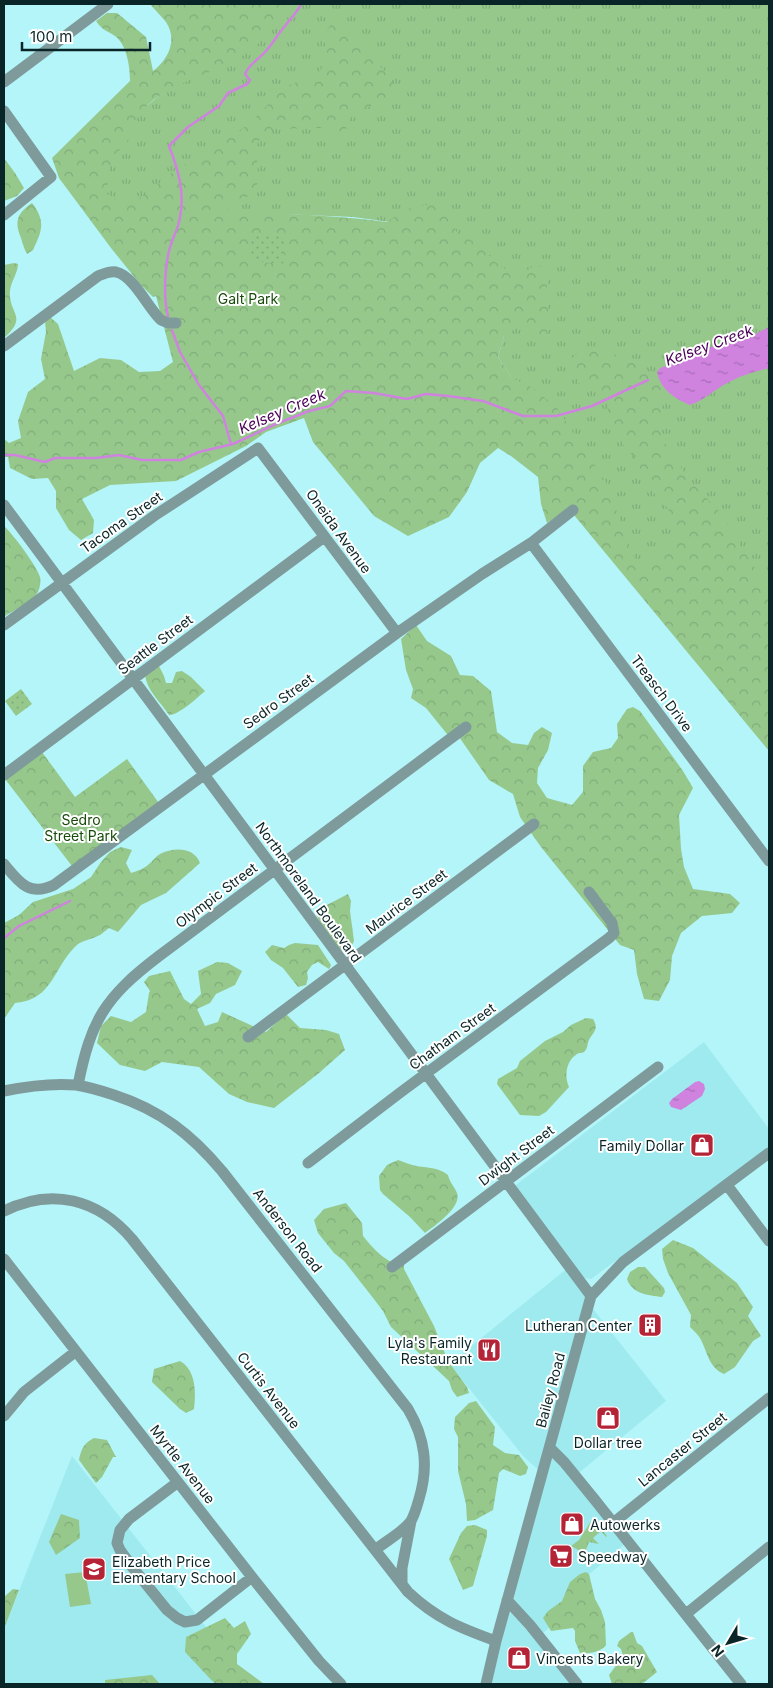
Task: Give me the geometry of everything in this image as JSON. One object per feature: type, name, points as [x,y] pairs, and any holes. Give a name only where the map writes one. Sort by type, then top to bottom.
[{"type":"street","points":[[4,82],[108,4]]},
{"type":"street","points":[[4,111],[51,177],[4,215]]},
{"type":"street","points":[[4,346],[98,276],[111,272],[117,272],[126,277],[161,320],[168,323],[176,323]]},
{"type":"street","name":"Oneida Avenue","points":[[258,448],[397,632]]},
{"type":"street","name":"Tacoma Street","points":[[4,626],[154,516],[258,448]]},
{"type":"street","name":"Northmoreland Boulevard","points":[[4,506],[591,1296]]},
{"type":"street","name":"Sedro Street","points":[[4,864],[20,883],[26,887],[41,890],[48,888],[397,632],[531,543],[574,510]]},
{"type":"street","name":"Seattle Street","points":[[4,775],[324,537]]},
{"type":"street","name":"Treasch Drive","points":[[531,543],[769,861]]},
{"type":"street","name":"Olympic Street","points":[[78,1086],[89,1040],[103,1012],[118,990],[143,968],[466,727]]},
{"type":"street","name":"Maurice Street","points":[[248,1037],[534,824]]},
{"type":"street","name":"Chatham Street","points":[[308,1163],[609,938],[614,933],[612,923],[589,892]]},
{"type":"street","name":"Dwight Street","points":[[392,1267],[658,1067]]},
{"type":"street","name":"Anderson Road","points":[[4,1091],[30,1086],[78,1086],[108,1093],[143,1106],[174,1124],[200,1146],[222,1171],[408,1409],[418,1426],[425,1462],[424,1479],[420,1496],[410,1521],[402,1568],[402,1584]]},
{"type":"street","name":"Bailey Road","points":[[486,1684],[507,1600],[591,1296],[623,1262],[769,1153]]},
{"type":"street","points":[[727,1185],[769,1241]]},
{"type":"street","name":"Curtis Avenue","points":[[4,1211],[22,1203],[36,1200],[64,1199],[102,1212],[121,1227],[402,1584],[423,1606],[434,1614],[460,1628],[496,1641]]},
{"type":"street","name":"Myrtle Avenue","points":[[4,1259],[318,1661],[341,1684]]},
{"type":"street","points":[[4,1416],[24,1392],[75,1352]]},
{"type":"street","name":"Lancaster Street","points":[[612,1523],[769,1398]]},
{"type":"street","points":[[550,1448],[564,1462],[741,1684]]},
{"type":"street","points":[[178,1482],[129,1519],[120,1530],[117,1544],[133,1568],[166,1610],[184,1622],[197,1620],[252,1577]]},
{"type":"street","name":"Anderson Road","points":[[375,1550],[410,1521]]},
{"type":"street","points":[[686,1614],[769,1547]]},
{"type":"street","points":[[507,1600],[530,1625],[577,1684]]},
{"type":"shaded area","points":[[704,1042],[769,1129],[769,1148],[591,1279],[584,1278],[519,1192],[516,1185]]},
{"type":"shaded area","points":[[569,1267],[589,1304],[666,1401],[575,1476],[627,1542],[579,1583],[588,1596],[539,1636],[577,1684],[486,1684],[543,1474],[524,1457],[452,1367],[459,1356]]},
{"type":"shaded area","name":"Elizabeth Price Elementary School","points":[[72,1456],[235,1664],[209,1684],[4,1684],[4,1629]]},
{"type":"green space","name":"Galt Park","points":[[150,4],[285,4],[270,30],[248,52],[159,96],[147,106],[135,121],[127,143],[113,157],[107,194],[120,201],[143,197],[174,171],[248,125],[282,90],[319,73],[328,57],[324,37],[333,19],[346,26],[371,52],[395,86],[388,96],[351,117],[342,140],[322,128],[275,129],[264,134],[257,144],[258,182],[252,196],[233,200],[221,209],[346,217],[387,222],[406,209],[442,203],[458,234],[479,244],[495,262],[517,277],[535,265],[547,266],[547,298],[550,325],[548,332],[539,338],[518,327],[504,336],[498,357],[512,378],[533,388],[557,408],[606,482],[638,569],[682,533],[666,506],[651,490],[634,457],[625,447],[609,421],[606,393],[578,383],[570,360],[578,353],[587,354],[596,349],[640,362],[663,390],[660,426],[664,443],[672,448],[685,476],[720,512],[769,589],[769,751],[569,509],[547,523],[541,504],[538,477],[498,448],[480,463],[467,492],[449,517],[408,536],[374,516],[313,442],[304,418],[266,432],[246,446],[176,481],[110,485],[82,499],[94,520],[93,533],[81,540],[69,530],[56,508],[56,491],[48,478],[32,479],[10,468],[8,457],[4,457],[4,439],[9,443],[21,438],[18,421],[28,392],[45,379],[41,359],[46,332],[45,321],[50,317],[58,324],[74,371],[100,358],[121,360],[139,372],[160,371],[173,362],[156,296],[153,297],[140,284],[111,248],[59,178],[52,158],[130,81],[128,63],[122,45],[115,36],[103,29],[96,21],[107,13],[117,13],[146,37],[153,71],[167,55],[171,43],[170,29]]},
{"type":"green space","points":[[275,4],[769,4],[769,602],[700,519],[638,570],[498,357],[504,336],[442,229],[353,217],[257,213],[151,239],[61,174]]},
{"type":"green space","points":[[4,158],[24,188],[17,196],[4,201]]},
{"type":"green space","points":[[32,203],[39,215],[41,226],[39,237],[33,250],[27,254],[17,223],[23,210]]},
{"type":"green space","points":[[251,234],[286,237],[283,264],[249,261]]},
{"type":"green space","points":[[18,264],[18,267],[10,291],[10,299],[16,320],[11,331],[4,338],[4,265]]},
{"type":"green space","points":[[4,526],[18,542],[38,572],[40,586],[32,600],[4,617]]},
{"type":"green space","points":[[416,625],[427,641],[451,656],[460,675],[473,676],[491,691],[497,732],[512,743],[528,745],[534,733],[542,727],[552,733],[548,750],[538,768],[537,783],[547,798],[572,805],[583,792],[583,766],[593,752],[611,748],[618,738],[617,724],[627,709],[633,707],[640,711],[683,771],[693,788],[679,815],[681,849],[684,867],[693,889],[730,894],[740,903],[732,913],[702,916],[681,933],[672,956],[670,980],[659,1001],[644,999],[637,974],[634,950],[620,945],[541,847],[520,817],[513,794],[489,780],[457,734],[451,739],[426,708],[411,698],[413,689],[406,670],[401,639]]},
{"type":"green space","points":[[159,666],[166,683],[172,683],[176,672],[182,671],[205,691],[183,709],[169,715],[146,681],[145,675]]},
{"type":"green space","points":[[21,689],[32,704],[16,716],[5,701]]},
{"type":"green space","name":"Sedro Street Park","points":[[39,748],[75,797],[127,759],[161,806],[75,870],[5,779]]},
{"type":"green space","points":[[121,847],[132,850],[126,863],[131,873],[145,867],[160,854],[171,850],[188,851],[200,863],[166,893],[141,905],[118,932],[109,928],[100,935],[78,944],[45,989],[38,996],[28,1001],[15,1003],[4,1019],[4,923],[19,915],[33,902],[73,889],[91,877],[110,852]]},
{"type":"green space","points":[[348,894],[351,901],[350,911],[354,941],[350,949],[340,952],[322,927],[316,914],[323,907]]},
{"type":"green space","points":[[295,943],[318,945],[331,965],[329,969],[318,962],[312,965],[307,972],[306,985],[298,987],[283,968],[271,960],[265,952],[272,945],[284,948]]},
{"type":"green space","points":[[217,962],[228,963],[242,971],[235,985],[216,994],[210,1003],[197,1009],[205,1026],[218,1022],[222,1012],[266,1032],[286,1014],[300,1028],[326,1030],[339,1034],[345,1050],[274,1108],[247,1102],[229,1094],[199,1067],[162,1062],[145,1071],[120,1065],[97,1043],[101,1026],[111,1016],[131,1022],[146,1012],[150,991],[144,982],[149,976],[170,971],[184,999],[191,1004],[201,994],[198,971]]},
{"type":"green space","points":[[586,1018],[593,1019],[596,1028],[586,1050],[573,1057],[568,1065],[566,1074],[569,1087],[546,1112],[539,1116],[520,1115],[497,1084],[498,1079],[517,1068],[520,1061],[545,1041]]},
{"type":"green space","points":[[398,1160],[434,1168],[443,1172],[448,1175],[457,1193],[456,1204],[452,1210],[425,1233],[380,1190],[379,1176],[387,1165]]},
{"type":"green space","points":[[346,1203],[362,1223],[363,1236],[372,1246],[386,1259],[404,1265],[404,1269],[434,1326],[448,1361],[467,1387],[469,1393],[457,1397],[449,1381],[391,1327],[383,1311],[370,1294],[344,1261],[334,1253],[318,1233],[314,1220],[324,1209]]},
{"type":"green space","points":[[673,1240],[693,1248],[737,1283],[753,1307],[748,1316],[761,1336],[753,1341],[735,1367],[724,1374],[712,1365],[700,1338],[690,1327],[691,1315],[668,1273],[662,1249]]},
{"type":"green space","points":[[638,1267],[645,1267],[664,1288],[665,1292],[662,1297],[641,1293],[629,1284],[627,1279],[630,1272]]},
{"type":"green space","points":[[180,1361],[189,1370],[195,1389],[194,1409],[186,1413],[152,1382],[154,1369]]},
{"type":"green space","points":[[476,1401],[495,1427],[493,1445],[505,1453],[519,1455],[528,1467],[526,1474],[520,1476],[503,1469],[499,1473],[493,1510],[475,1520],[467,1521],[466,1504],[458,1471],[458,1437],[454,1429],[455,1417],[469,1403]]},
{"type":"green space","points":[[94,1438],[107,1440],[116,1457],[113,1457],[102,1477],[96,1483],[79,1460],[84,1447]]},
{"type":"green space","points":[[61,1514],[79,1520],[80,1538],[56,1555],[49,1542]]},
{"type":"green space","points":[[593,1518],[607,1536],[601,1531],[593,1538],[599,1544],[589,1542],[586,1550],[580,1551],[571,1546],[579,1540]]},
{"type":"green space","points":[[475,1525],[487,1530],[487,1536],[473,1586],[463,1590],[449,1559],[461,1533],[467,1526]]},
{"type":"green space","points":[[85,1572],[91,1604],[70,1607],[65,1574]]},
{"type":"green space","points":[[586,1572],[589,1574],[595,1599],[605,1622],[606,1645],[598,1651],[580,1653],[575,1641],[575,1631],[573,1628],[551,1631],[543,1618],[548,1611],[562,1601],[570,1582]]},
{"type":"green space","points":[[13,1589],[19,1590],[4,1629],[4,1597]]},
{"type":"green space","points":[[225,1618],[234,1628],[245,1621],[251,1634],[237,1654],[237,1664],[264,1684],[215,1684],[185,1652],[186,1637]]},
{"type":"green space","points":[[633,1632],[637,1643],[642,1646],[657,1672],[642,1684],[612,1684],[609,1675],[623,1656],[621,1649],[617,1646],[619,1641]]},
{"type":"green space","points":[[152,1675],[160,1684],[105,1684],[105,1680]]},
{"type":"water","points":[[769,327],[769,368],[736,379],[690,405],[669,393],[661,383],[657,372],[660,368],[699,355],[710,347],[744,340]]},
{"type":"water","points":[[699,1081],[704,1084],[705,1089],[702,1096],[681,1110],[671,1107],[669,1103],[672,1099]]},
{"type":"waterway","points":[[168,316],[165,291],[167,263],[170,247],[179,221],[182,199],[178,172],[169,146],[188,127],[219,106],[228,93],[247,84],[250,80],[245,74],[247,70],[269,48],[301,4]]},
{"type":"waterway","points":[[172,330],[180,352],[199,385],[223,416],[231,444]]},
{"type":"waterway","name":"Kelsey Creek","points":[[4,455],[15,455],[45,462],[55,458],[96,458],[119,455],[142,460],[181,460],[199,452],[233,444],[309,411],[330,406],[346,391],[374,393],[407,399],[426,394],[448,396],[483,401],[523,416],[556,416],[592,406],[648,380]]},
{"type":"waterway","points":[[4,938],[19,926],[70,901]]},
{"type":"place","name":"Family Dollar","points":[[702,1145]]},
{"type":"place","name":"Lutheran Center","points":[[650,1325]]},
{"type":"place","name":"Lyla's Family Restaurant","points":[[489,1350]]},
{"type":"place","name":"Dollar tree","points":[[608,1418]]},
{"type":"place","name":"Autowerks","points":[[572,1524]]},
{"type":"place","name":"Speedway","points":[[561,1556]]},
{"type":"place","name":"Elizabeth Price Elementary School","points":[[94,1569]]},
{"type":"place","name":"Vincents Bakery","points":[[519,1658]]}]
